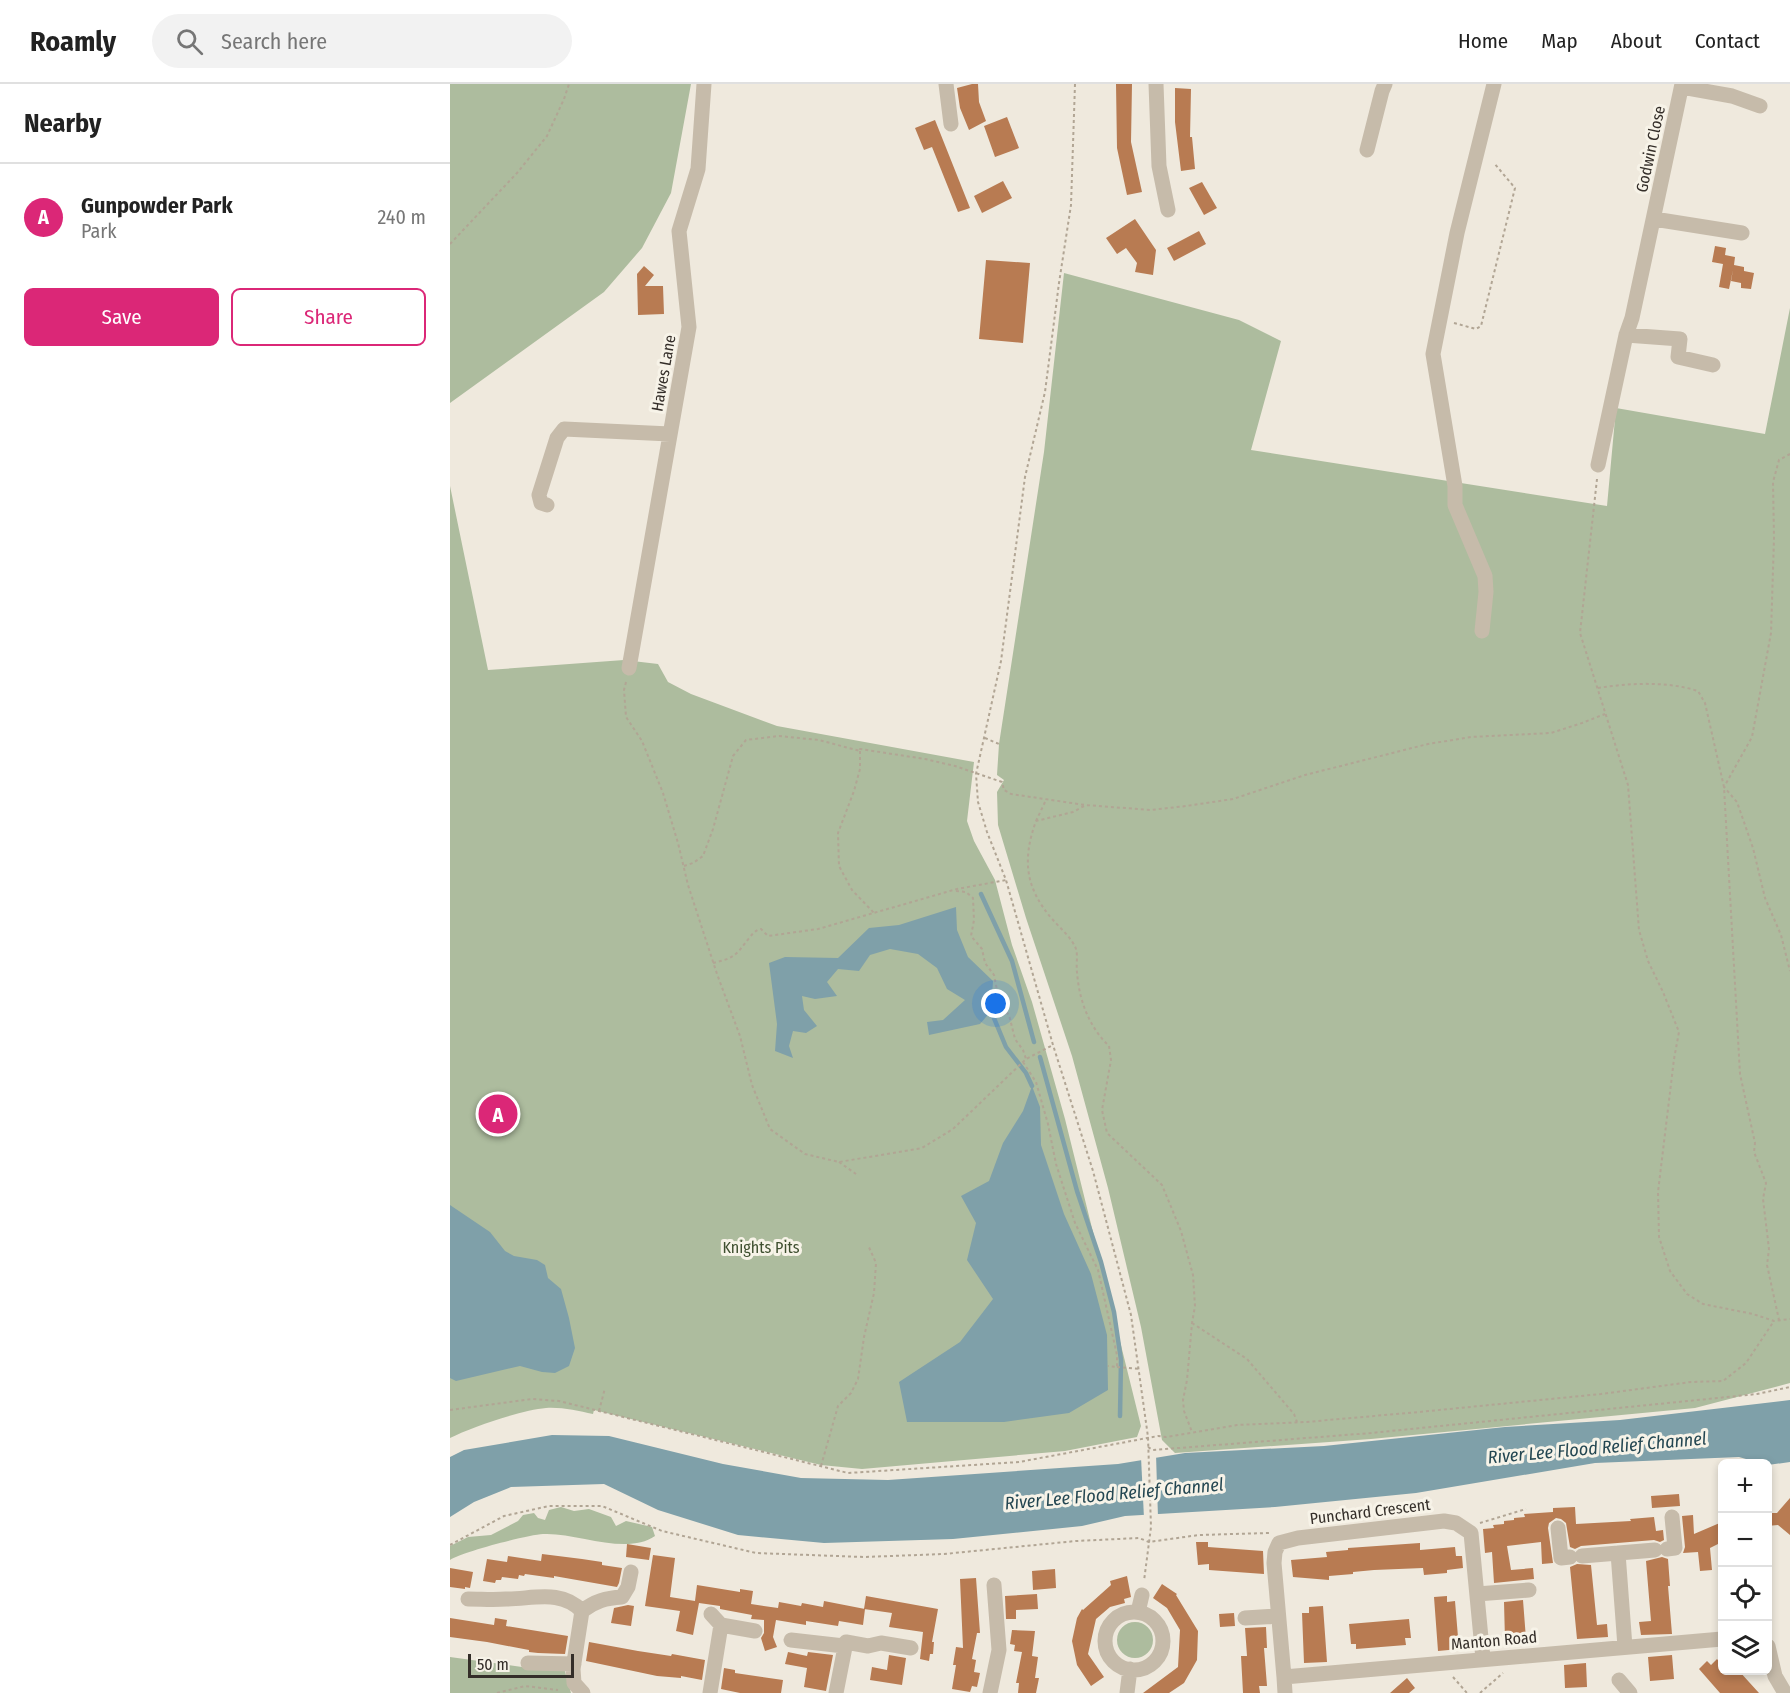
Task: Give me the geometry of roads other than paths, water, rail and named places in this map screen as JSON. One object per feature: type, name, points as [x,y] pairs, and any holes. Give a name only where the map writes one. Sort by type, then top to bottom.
[{"type":"street","name":"Hawes Lane","points":[[629,668],[689,327],[679,231],[698,169],[704,84]]},
{"type":"street","points":[[946,84],[951,124]]},
{"type":"street","points":[[1156,84],[1159,166],[1168,210]]},
{"type":"street","points":[[1367,150],[1382,91],[1386,84]]},
{"type":"street","points":[[1482,631],[1486,592],[1485,576],[1455,505],[1455,486],[1433,354],[1457,233],[1494,84]]},
{"type":"street","name":"Godwin Close","points":[[1598,465],[1682,86],[1732,96],[1760,106]]},
{"type":"street","points":[[1654,219],[1742,233]]},
{"type":"street","points":[[1626,335],[1680,339],[1677,357],[1713,365]]},
{"type":"street","points":[[547,505],[541,503],[539,495],[557,438],[564,429],[670,434]]},
{"type":"street","points":[[1558,1528],[1561,1558],[1675,1548],[1672,1517]]},
{"type":"street","name":"Punchard Crescent","points":[[1278,1616],[1274,1563],[1275,1552],[1280,1543],[1298,1538],[1444,1521],[1456,1523],[1471,1533],[1477,1594]]},
{"type":"street","points":[[1617,1553],[1625,1647]]},
{"type":"street","points":[[583,1693],[574,1683],[574,1664],[582,1611],[594,1602],[622,1597],[628,1587],[631,1572]]},
{"type":"street","points":[[990,1693],[999,1650],[994,1585]]},
{"type":"street","points":[[1483,1659],[1477,1594],[1529,1590]]},
{"type":"street","points":[[1138,1612],[1142,1595]]},
{"type":"street","points":[[468,1599],[550,1596],[567,1600],[582,1611]]},
{"type":"street","points":[[1129,1612],[1138,1612],[1154,1620],[1160,1627],[1163,1645],[1155,1661],[1140,1669],[1130,1669],[1122,1667],[1109,1654],[1105,1636],[1113,1620],[1129,1612]]},
{"type":"street","points":[[1245,1618],[1278,1616],[1285,1693]]},
{"type":"street","points":[[710,1693],[716,1620],[755,1631]]},
{"type":"street","name":"Manton Road","points":[[1284,1677],[1718,1639]]},
{"type":"street","points":[[791,1640],[844,1646]]},
{"type":"street","points":[[836,1693],[846,1642],[868,1646],[881,1643],[911,1648]]},
{"type":"street","points":[[528,1662],[574,1664]]},
{"type":"street","points":[[1772,1665],[1775,1676],[1785,1693]]},
{"type":"street","points":[[1127,1693],[1130,1669]]},
{"type":"street","points":[[1619,1680],[1630,1693]]},
{"type":"water","points":[[956,907],[957,930],[968,957],[993,981],[991,1011],[980,1024],[929,1035],[927,1022],[943,1020],[965,1000],[947,989],[937,968],[918,954],[890,949],[870,955],[859,971],[838,969],[827,982],[837,996],[815,999],[802,996],[804,1010],[817,1026],[806,1033],[793,1031],[789,1046],[793,1058],[775,1051],[777,1024],[769,963],[785,957],[838,958],[869,928],[899,925]]},
{"type":"water","points":[[1032,1086],[1040,1107],[1041,1145],[1064,1214],[1091,1274],[1107,1335],[1108,1390],[1069,1413],[1004,1422],[907,1422],[899,1382],[960,1342],[993,1299],[967,1260],[976,1223],[961,1196],[989,1181],[1003,1143],[1023,1111]]},
{"type":"water","points":[[450,1205],[490,1232],[505,1251],[514,1256],[537,1260],[545,1265],[548,1278],[561,1289],[569,1318],[575,1348],[569,1366],[555,1373],[520,1366],[456,1381],[450,1378]]},
{"type":"water","name":"River Lee Flood Relief Channel","points":[[1790,1400],[1790,1462],[1772,1464],[1772,1459],[1739,1457],[1595,1463],[1416,1493],[1275,1507],[1125,1516],[1082,1526],[953,1539],[824,1543],[738,1535],[658,1510],[604,1484],[511,1487],[474,1502],[450,1517],[450,1457],[464,1450],[552,1435],[609,1436],[723,1464],[801,1478],[888,1480],[1118,1464],[1185,1453],[1324,1446],[1505,1427],[1620,1420]]},
{"type":"waterway","points":[[981,894],[1012,961],[1034,1042]]},
{"type":"waterway","points":[[991,1011],[1006,1047],[1026,1073],[1032,1086]]},
{"type":"waterway","points":[[1040,1057],[1077,1191],[1101,1262],[1114,1312],[1121,1360],[1120,1416]]},
{"type":"place","name":"Gunpowder Park","points":[[498,1114]]},
{"type":"park label","name":"Knights Pits","points":[[761,1247]]}]
